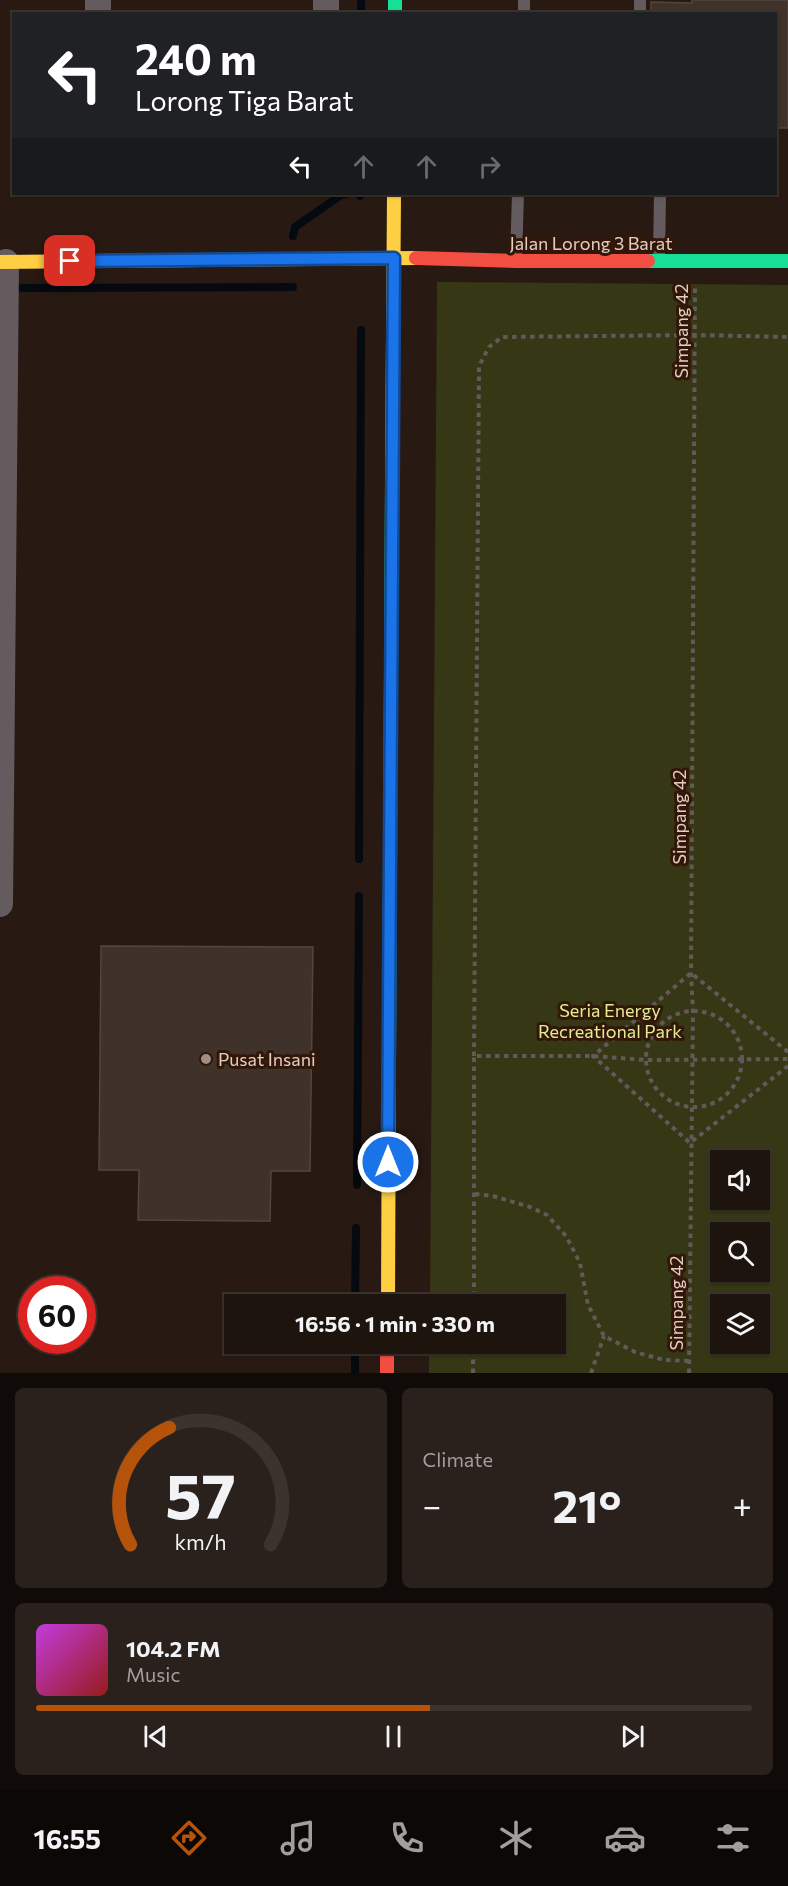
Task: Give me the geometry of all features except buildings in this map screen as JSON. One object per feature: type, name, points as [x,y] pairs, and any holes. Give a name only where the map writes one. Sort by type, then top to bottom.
[{"type":"main road","points":[[388,1294],[394,195]]},
{"type":"main road","name":"Jalan Lorong 3 Barat","points":[[3,262],[394,258],[516,261],[788,261]]},
{"type":"main road","points":[[387,1354],[387,1373]]},
{"type":"street","points":[[0,904],[3,262]]},
{"type":"lane","points":[[516,261],[518,195]]},
{"type":"lane","points":[[659,261],[660,195]]},
{"type":"path","name":"Simpang 42","points":[[689,1373],[693,1011],[691,973],[695,261]]},
{"type":"path","points":[[474,1294],[479,366],[489,347],[502,337],[695,335],[788,338]]},
{"type":"path","points":[[593,1056],[691,973],[788,1052]]},
{"type":"path","points":[[700,1010],[714,1014],[735,1032],[741,1044],[741,1072],[735,1084],[715,1103],[702,1107],[675,1104],[663,1096],[654,1086],[648,1073],[646,1060],[647,1046],[653,1033],[662,1023],[673,1015],[693,1011],[700,1010]]},
{"type":"path","points":[[474,1056],[593,1056],[646,1060],[788,1059]]},
{"type":"path","points":[[593,1056],[690,1143],[788,1066]]},
{"type":"path","points":[[474,1194],[493,1196],[530,1207],[547,1215],[566,1236],[580,1263],[588,1305],[604,1336],[635,1352],[664,1360],[689,1361]]},
{"type":"path","points":[[591,1373],[604,1336]]},
{"type":"path","points":[[473,1354],[473,1373]]},
{"type":"green space","name":"Seria Energy Recreational Park","points":[[437,282],[788,285],[788,1373],[429,1373],[429,1354],[566,1354],[566,1294],[430,1294]]},
{"type":"waterway","points":[[361,0],[361,12]]},
{"type":"waterway","points":[[293,236],[295,227],[341,195]]},
{"type":"waterway","points":[[22,288],[293,287]]},
{"type":"waterway","points":[[359,859],[361,330]]},
{"type":"waterway","points":[[357,1185],[359,896]]},
{"type":"waterway","points":[[355,1294],[356,1228]]},
{"type":"waterway","points":[[355,1354],[355,1373]]},
{"type":"traffic: fast","points":[[395,0],[395,12]]},
{"type":"traffic: fast","points":[[648,261],[788,261]]},
{"type":"traffic: fast","points":[[389,1058],[392,478]]},
{"type":"traffic: slow","points":[[392,478],[394,195]]},
{"type":"traffic: slow","points":[[0,262],[416,258]]},
{"type":"traffic: slow","points":[[388,1294],[389,1058]]},
{"type":"traffic: jam","points":[[416,258],[648,261]]},
{"type":"traffic: jam","points":[[387,1354],[387,1373]]},
{"type":"place","name":"Pusat Insani","points":[[206,1059]]},
{"type":"route","points":[[70,261],[394,258],[388,1162]]}]
